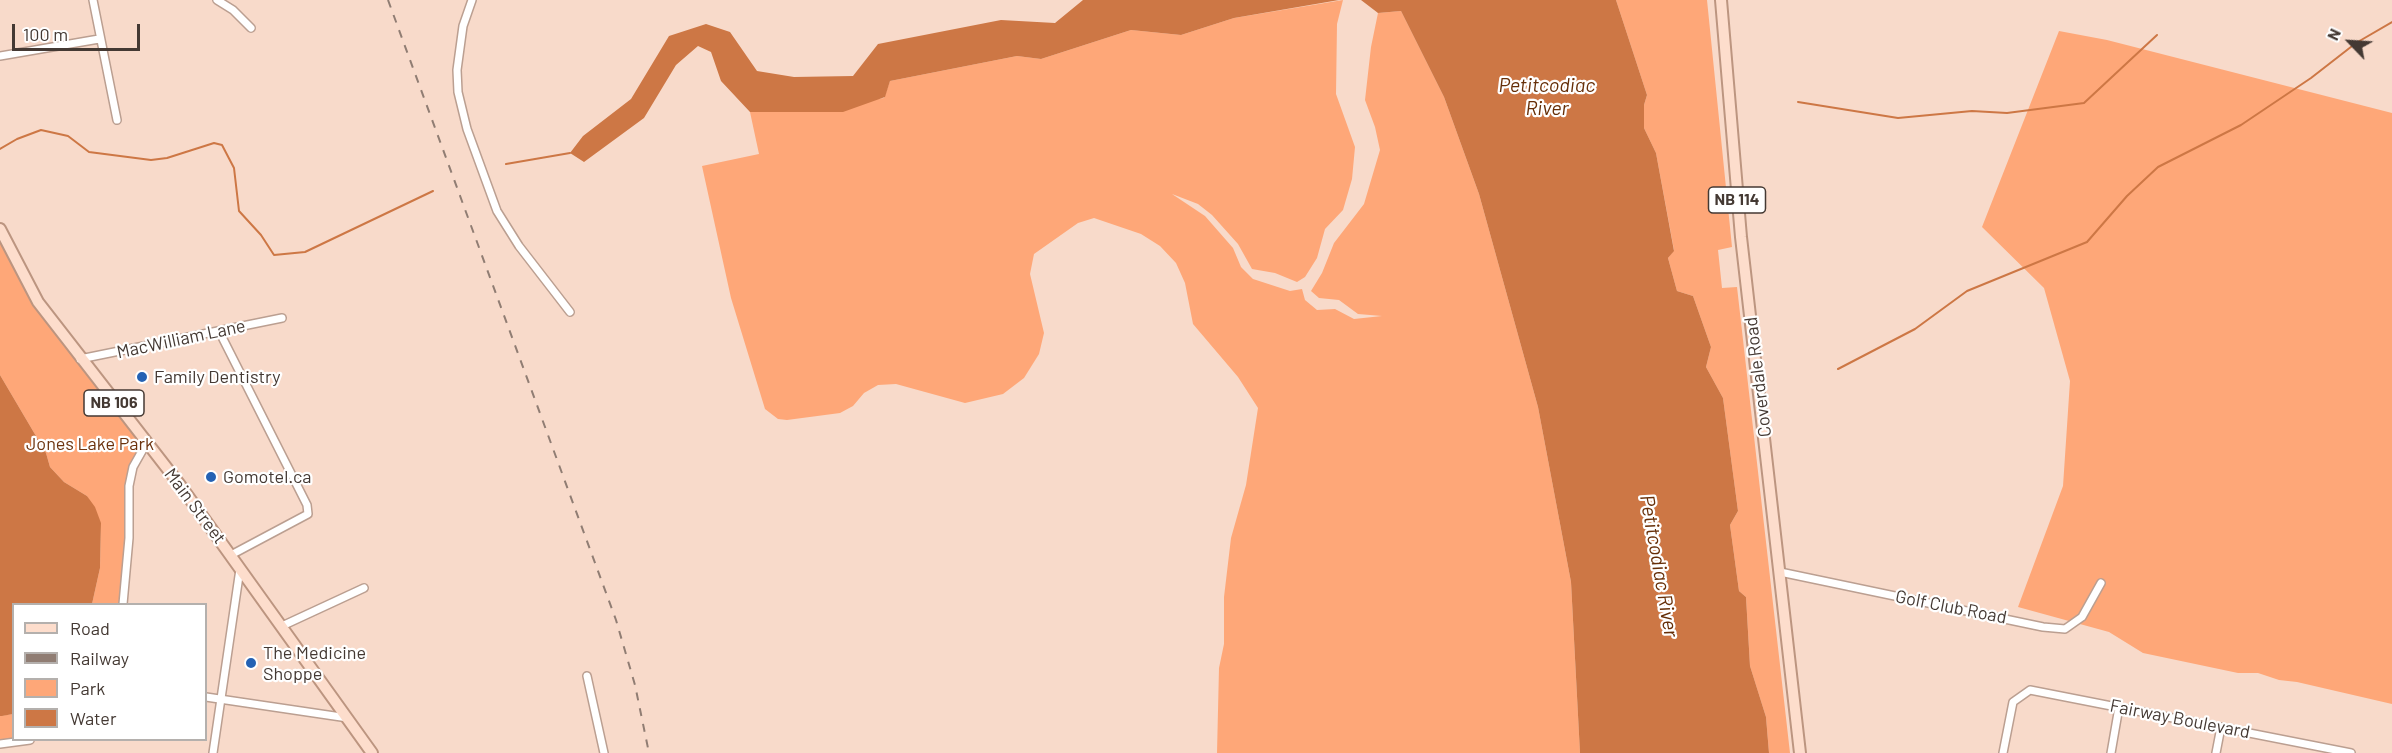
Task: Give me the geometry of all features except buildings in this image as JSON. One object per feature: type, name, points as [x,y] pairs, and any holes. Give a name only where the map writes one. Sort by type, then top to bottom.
[{"type":"main road","name":"Coverdale Road","points":[[1721,0],[1740,228],[1800,753]]},
{"type":"main road","name":"Main Street","points":[[0,229],[38,302],[231,555],[372,753]]},
{"type":"street","points":[[93,0],[117,120]]},
{"type":"street","points":[[217,0],[233,10],[251,28]]},
{"type":"street","points":[[472,0],[464,26],[457,70],[458,92],[467,129],[497,211],[519,246],[570,312]]},
{"type":"street","points":[[0,56],[99,39]]},
{"type":"street","name":"MacWilliam Lane","points":[[80,359],[282,318]]},
{"type":"street","points":[[219,331],[307,505],[308,514],[231,555]]},
{"type":"street","points":[[123,603],[129,538],[129,486],[133,467],[146,444]]},
{"type":"street","points":[[213,753],[240,568]]},
{"type":"street","name":"Golf Club Road","points":[[1780,572],[2043,627],[2065,629],[2082,617],[2101,583]]},
{"type":"street","points":[[282,627],[364,588]]},
{"type":"street","points":[[587,676],[604,753]]},
{"type":"street","name":"Fairway Boulevard","points":[[2003,753],[2013,702],[2030,690],[2221,727],[2323,750],[2351,753]]},
{"type":"street","points":[[207,697],[348,718]]},
{"type":"street","points":[[2111,753],[2120,707]]},
{"type":"street","points":[[2216,753],[2221,727]]},
{"type":"street","points":[[0,744],[22,741]]},
{"type":"green space","points":[[1343,0],[1337,24],[1336,94],[1355,147],[1352,179],[1343,210],[1325,229],[1317,258],[1305,277],[1297,282],[1275,273],[1252,269],[1238,244],[1212,215],[1198,204],[1172,194],[1205,216],[1233,248],[1241,267],[1253,279],[1290,291],[1302,289],[1305,300],[1317,310],[1335,309],[1354,319],[1382,316],[1358,314],[1339,300],[1319,298],[1311,291],[1322,273],[1334,243],[1364,204],[1380,150],[1375,127],[1365,100],[1371,47],[1378,13],[1401,11],[1444,97],[1479,194],[1538,407],[1571,582],[1580,753],[1217,753],[1219,668],[1224,644],[1224,597],[1231,538],[1246,485],[1258,408],[1238,377],[1193,324],[1185,283],[1176,263],[1160,246],[1141,234],[1094,218],[1078,223],[1034,254],[1030,274],[1044,333],[1039,354],[1024,378],[1003,394],[965,403],[896,384],[878,385],[864,393],[853,406],[840,413],[787,420],[778,419],[765,409],[731,298],[702,166],[759,154],[750,112],[788,112],[884,98],[890,81],[1017,56],[1041,59],[1131,30],[1181,35],[1234,18]]},
{"type":"green space","points":[[1616,0],[1707,0],[1732,247],[1718,250],[1722,288],[1737,287],[1790,753],[1769,753],[1766,717],[1750,666],[1746,597],[1739,591],[1730,525],[1738,511],[1723,398],[1706,367],[1711,347],[1693,296],[1677,291],[1668,258],[1674,250],[1656,153],[1644,128],[1644,105],[1647,95]]},
{"type":"green space","points":[[2059,31],[2107,40],[2392,113],[2392,704],[2279,680],[2258,673],[2238,673],[2143,653],[2109,632],[2018,607],[2063,486],[2070,381],[2044,288],[1982,227]]},
{"type":"green space","name":"Jones Lake Park","points":[[0,229],[38,302],[146,444],[133,467],[123,603],[92,603],[100,568],[101,524],[87,496],[64,482],[50,467],[46,453],[0,375]]},
{"type":"green space","points":[[12,714],[12,741],[0,744],[0,716]]},
{"type":"water","points":[[1083,0],[1339,0],[1234,18],[1181,35],[1131,30],[1041,59],[1017,56],[890,81],[885,97],[843,112],[750,112],[721,81],[711,52],[698,46],[676,65],[644,118],[584,162],[570,153],[583,136],[631,99],[669,36],[706,24],[730,32],[757,71],[794,77],[853,76],[878,44],[1001,20],[1055,23]]},
{"type":"water","name":"Petitcodiac River","points":[[1361,0],[1616,0],[1647,95],[1644,105],[1644,128],[1656,153],[1674,251],[1668,258],[1677,291],[1693,296],[1711,347],[1706,367],[1723,398],[1738,511],[1730,525],[1739,591],[1746,597],[1750,666],[1766,717],[1769,753],[1580,753],[1571,582],[1538,407],[1479,194],[1444,97],[1401,11],[1378,13]]},
{"type":"water","points":[[0,375],[46,453],[50,467],[64,482],[87,496],[95,507],[101,523],[100,568],[92,603],[12,603],[12,714],[0,716]]},
{"type":"waterway","points":[[1838,369],[1915,329],[1967,291],[2087,242],[2127,196],[2158,167],[2241,125],[2311,78],[2356,43],[2392,22]]},
{"type":"waterway","points":[[1798,102],[1898,118],[1972,111],[2007,113],[2084,103],[2157,35]]},
{"type":"waterway","points":[[0,149],[17,139],[41,130],[68,136],[89,152],[151,160],[167,158],[214,143],[222,145],[234,168],[239,211],[261,235],[274,255],[305,252],[433,191]]},
{"type":"waterway","points":[[506,164],[570,153]]},
{"type":"railway","points":[[388,0],[616,620],[635,685],[649,753]]},
{"type":"place","name":"Family Dentistry","points":[[142,377]]},
{"type":"place","name":"Gomotel.ca","points":[[211,477]]},
{"type":"place","name":"The Medicine Shoppe","points":[[251,663]]}]
